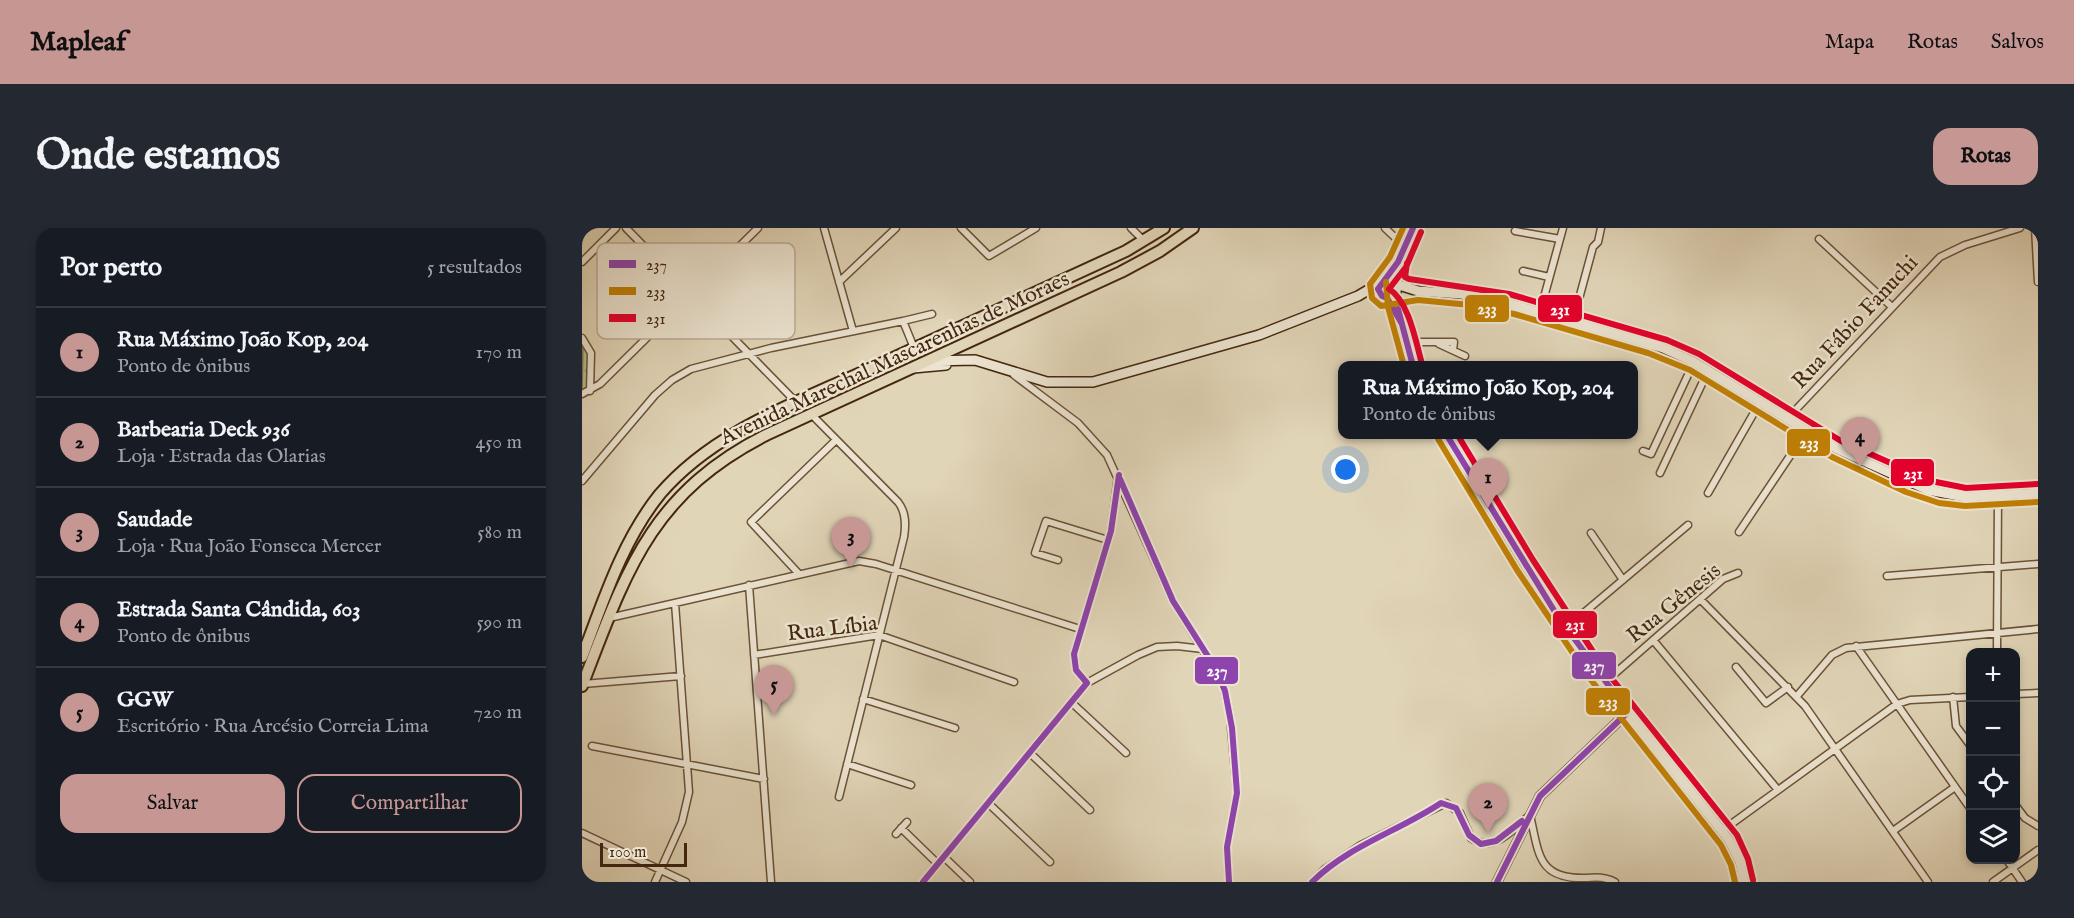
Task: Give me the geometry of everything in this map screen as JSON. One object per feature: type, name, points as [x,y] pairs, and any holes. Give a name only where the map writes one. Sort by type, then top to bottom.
[{"type":"highway","name":"Avenida Marechal Mascarenhas de Moraes","points":[[582,657],[629,543],[659,496],[706,450],[797,403],[1144,241],[1164,228]]},
{"type":"highway","name":"Avenida Marechal Mascarenhas de Moraes","points":[[583,685],[636,555],[665,512],[712,466],[766,435],[814,412],[1133,267],[1193,228]]},
{"type":"highway","points":[[979,337],[984,330],[981,317]]},
{"type":"highway","points":[[886,361],[925,361]]},
{"type":"highway","points":[[797,403],[814,412]]},
{"type":"highway","points":[[764,419],[766,435]]},
{"type":"main road","points":[[1412,361],[1401,324],[1388,296],[1389,282],[1413,228]]},
{"type":"main road","points":[[1388,296],[1379,292],[1389,282]]},
{"type":"main road","points":[[925,361],[984,362],[1009,371],[1058,383],[1093,382],[1240,341],[1389,282],[1418,291],[1471,296],[1540,312],[1663,348],[1694,362],[1806,432],[1870,466],[1928,490],[1953,496],[2038,493]]},
{"type":"main road","points":[[1358,296],[1388,296],[1418,291]]},
{"type":"main road","points":[[909,368],[935,368],[954,362]]},
{"type":"main road","points":[[1448,439],[1525,565],[1604,683],[1723,830],[1740,862],[1744,882]]},
{"type":"street","points":[[601,243],[616,228]]},
{"type":"street","points":[[626,228],[641,243]]},
{"type":"street","points":[[743,243],[758,228]]},
{"type":"street","points":[[824,228],[853,331]]},
{"type":"street","points":[[839,282],[896,228]]},
{"type":"street","points":[[961,228],[989,256],[1036,228]]},
{"type":"street","points":[[1131,228],[1144,241]]},
{"type":"street","points":[[1385,228],[1405,247]]},
{"type":"street","points":[[1540,312],[1563,228]]},
{"type":"street","points":[[1573,321],[1593,247],[1601,228]]},
{"type":"street","name":"Rua Fábio Fanuchi","points":[[1786,420],[1892,307],[1947,253],[2020,228]]},
{"type":"street","points":[[2035,228],[2038,280]]},
{"type":"street","points":[[1515,231],[1560,239]]},
{"type":"street","points":[[1819,239],[1892,307]]},
{"type":"street","points":[[582,262],[597,247]]},
{"type":"street","points":[[1523,271],[1549,277]]},
{"type":"street","points":[[582,481],[638,414],[672,380],[702,365],[932,314]]},
{"type":"street","points":[[903,321],[914,348]]},
{"type":"street","points":[[582,339],[591,350],[590,391]]},
{"type":"street","points":[[582,394],[590,391],[645,339]]},
{"type":"street","points":[[734,339],[797,403]]},
{"type":"street","points":[[1408,345],[1454,342],[1454,350],[1465,356]]},
{"type":"street","points":[[1643,451],[1651,454],[1694,362]]},
{"type":"street","points":[[1009,371],[1090,433],[1107,455],[1119,476],[1164,583],[1222,683],[1232,728],[1237,793],[1227,847],[1229,882]]},
{"type":"street","points":[[1660,473],[1708,371]]},
{"type":"street","points":[[1708,493],[1759,404]]},
{"type":"street","points":[[814,412],[836,440],[898,502],[904,512],[905,530],[896,570],[839,796]]},
{"type":"street","points":[[1739,532],[1806,432]]},
{"type":"street","points":[[799,574],[751,522],[836,440]]},
{"type":"street","points":[[1087,683],[1076,670],[1073,660],[1080,629],[1108,540],[1119,476]]},
{"type":"street","points":[[1997,648],[1998,496]]},
{"type":"street","points":[[1058,560],[1035,553],[1046,521],[1108,540]]},
{"type":"street","points":[[1567,627],[1688,525]]},
{"type":"street","points":[[1592,533],[1623,580]]},
{"type":"street","points":[[609,618],[859,561],[896,570],[1080,629]]},
{"type":"street","points":[[1887,576],[2038,564]]},
{"type":"street","name":"Rua Gênesis","points":[[1604,683],[1726,577],[1738,573]]},
{"type":"street","points":[[749,585],[771,882]]},
{"type":"street","points":[[1700,599],[1797,696],[1929,882]]},
{"type":"street","points":[[655,882],[688,803],[689,765],[675,603]]},
{"type":"street","points":[[1797,696],[1840,650],[1856,646],[2038,629]]},
{"type":"street","name":"Rua Líbia","points":[[754,655],[879,635],[1014,682]]},
{"type":"street","points":[[1653,640],[1779,790]]},
{"type":"street","points":[[923,882],[1087,683],[1157,647],[1177,646],[1203,649]]},
{"type":"street","points":[[1856,646],[1966,801]]},
{"type":"street","points":[[1737,667],[1766,703],[1788,687]]},
{"type":"street","points":[[583,685],[681,676]]},
{"type":"street","points":[[2020,694],[2038,693]]},
{"type":"street","points":[[1723,830],[1897,704],[1910,700],[1966,697]]},
{"type":"street","points":[[1953,698],[1956,726],[1966,739]]},
{"type":"street","points":[[863,699],[955,728]]},
{"type":"street","points":[[1071,702],[1126,753]]},
{"type":"street","points":[[1497,882],[1530,815],[1548,787],[1628,712]]},
{"type":"street","points":[[592,746],[765,779]]},
{"type":"street","points":[[1030,753],[1090,810]]},
{"type":"street","points":[[847,764],[911,785]]},
{"type":"street","points":[[1893,831],[1955,787]]},
{"type":"street","points":[[988,803],[1050,862]]},
{"type":"street","points":[[1312,882],[1325,869],[1361,845],[1419,818],[1441,803],[1456,808],[1471,838],[1484,844],[1498,841],[1530,815]]},
{"type":"street","points":[[2019,810],[2025,818],[2038,826]]},
{"type":"street","points":[[1530,815],[1540,856],[1552,873],[1566,878],[1604,877],[1615,882]]},
{"type":"street","points":[[896,834],[907,822]]},
{"type":"street","points":[[902,828],[938,864]]},
{"type":"street","points":[[582,833],[686,882]]},
{"type":"street","points":[[1993,882],[2038,850]]},
{"type":"street","points":[[944,857],[970,882]]},
{"type":"street","points":[[2010,864],[2022,882]]},
{"type":"green space","points":[[583,345],[588,355],[587,389],[582,391]]},
{"type":"transit line","name":"233","points":[[1403,228],[1390,257],[1370,284],[1372,298],[1381,306],[1418,300],[1470,305],[1514,314],[1648,353],[1690,370],[1832,457],[1906,492],[1939,503],[1965,506],[2038,502]]},
{"type":"transit line","name":"237","points":[[1402,324],[1387,298],[1382,296],[1378,289],[1398,262],[1413,228]]},
{"type":"transit line","name":"231","points":[[1421,232],[1406,267],[1389,289],[1396,295],[1407,312],[1421,361]]},
{"type":"transit line","name":"231","points":[[1407,263],[1405,277],[1409,279],[1509,294],[1667,340],[1699,354],[1841,441],[1931,481],[1966,488],[2038,484]]},
{"type":"transit line","name":"233","points":[[1386,282],[1388,307],[1403,361]]},
{"type":"transit line","name":"237","points":[[1398,309],[1412,361]]},
{"type":"transit line","name":"233","points":[[1438,439],[1517,570],[1591,680],[1721,845],[1731,865],[1735,882]]},
{"type":"transit line","name":"237","points":[[1449,439],[1555,612],[1628,712],[1540,796],[1497,882]]},
{"type":"transit line","name":"231","points":[[1460,439],[1533,560],[1605,670],[1737,835],[1748,859],[1753,880]]},
{"type":"transit line","name":"237","points":[[923,882],[1087,683],[1076,670],[1074,654],[1111,531],[1119,475]]},
{"type":"transit line","name":"237","points":[[1120,479],[1173,601],[1216,669],[1225,691],[1232,728],[1237,793],[1227,847],[1229,882]]},
{"type":"transit line","name":"237","points":[[1312,882],[1341,858],[1441,803],[1456,808],[1469,835],[1481,844],[1496,841],[1522,821]]},
{"type":"place","name":"Estrada Santa Cândida, 603","points":[[1860,467]]},
{"type":"place","name":"Rua Máximo João Kop, 204","points":[[1488,508]]},
{"type":"place","name":"Saudade","points":[[851,567]]},
{"type":"place","name":"GGW","points":[[774,715]]},
{"type":"place","name":"Barbearia Deck 936","points":[[1488,833]]}]
